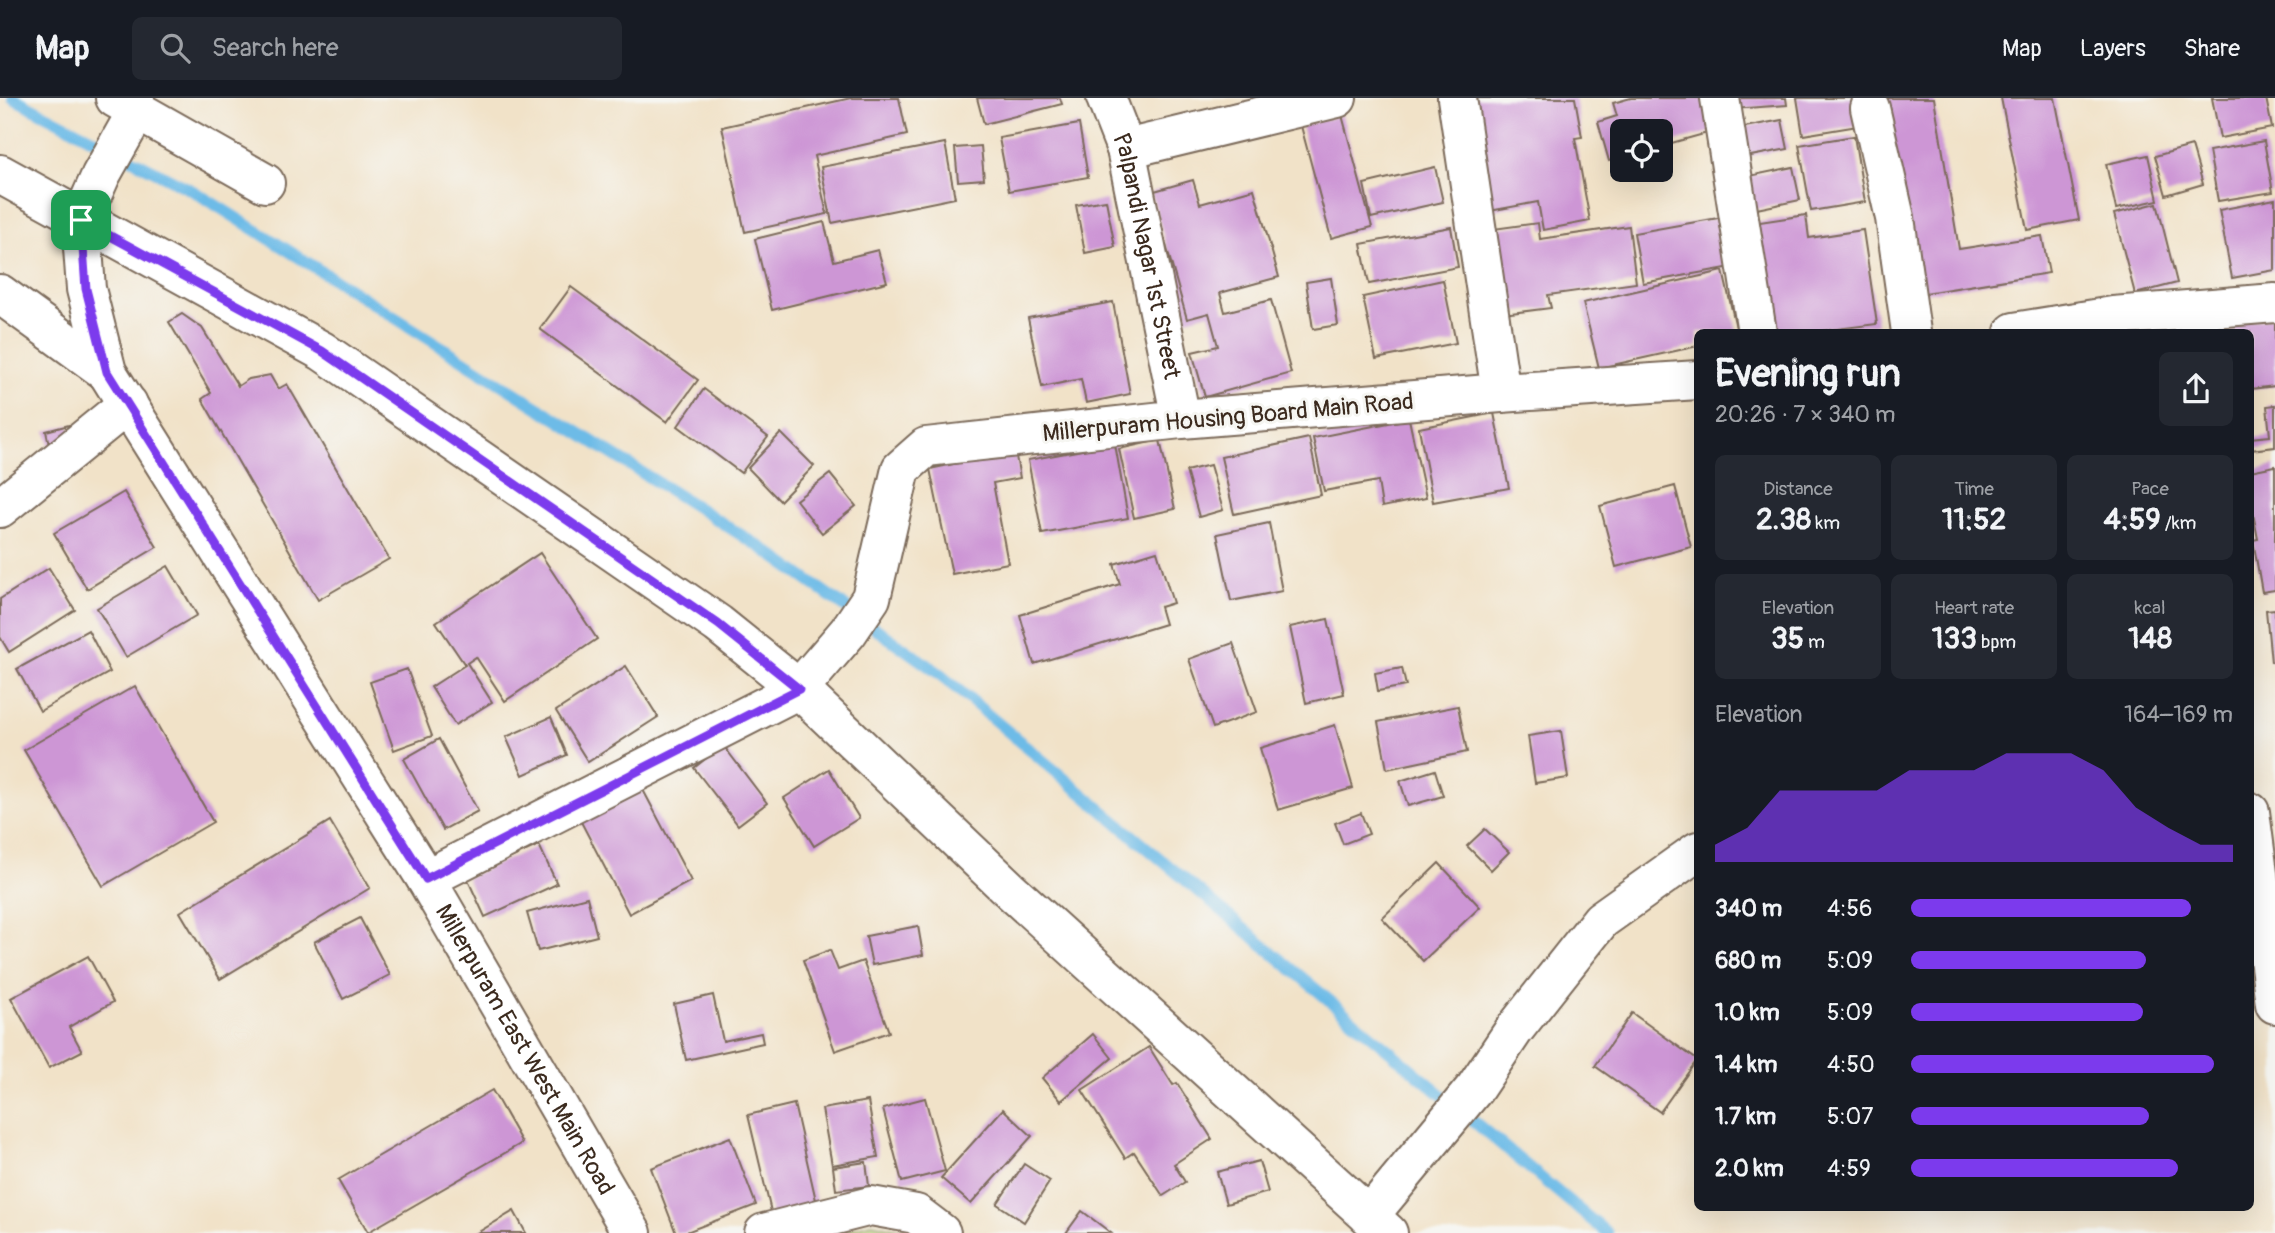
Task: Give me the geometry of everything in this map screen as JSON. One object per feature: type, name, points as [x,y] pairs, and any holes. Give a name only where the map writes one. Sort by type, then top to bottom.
[{"type":"street","name":"Palpandi Nagar 1st Street","points":[[1106,98],[1126,149],[1181,419]]},
{"type":"street","points":[[1126,149],[1337,98]]},
{"type":"street","points":[[1457,98],[1501,393]]},
{"type":"street","points":[[1720,98],[1757,329]]},
{"type":"street","points":[[1870,108],[1895,218],[1911,329]]},
{"type":"street","points":[[107,372],[86,289],[81,220],[102,176],[127,110],[265,183]]},
{"type":"street","points":[[0,174],[322,351],[718,624],[799,689],[1007,888],[1379,1224],[1435,1135],[1475,1088],[1514,1030],[1601,920],[1694,854]]},
{"type":"street","points":[[0,294],[107,372]]},
{"type":"street","points":[[2033,329],[2113,316],[2275,303]]},
{"type":"street","name":"Millerpuram East West Main Road","points":[[107,372],[426,879],[632,1233]]},
{"type":"street","name":"Millerpuram Housing Board Main Road","points":[[799,689],[848,632],[871,598],[901,469],[926,447],[1181,419],[1694,380]]},
{"type":"street","points":[[0,508],[128,404]]},
{"type":"street","points":[[426,879],[799,689]]},
{"type":"street","points":[[2254,843],[2275,1004]]},
{"type":"street","points":[[764,1233],[871,1206],[916,1214],[941,1233]]},
{"type":"green space","points":[[872,1223],[913,1233],[835,1233]]},
{"type":"building","points":[[851,98],[899,98],[907,135],[814,156],[827,214],[745,232],[722,127]]},
{"type":"building","points":[[977,98],[1060,98],[1062,104],[984,124]]},
{"type":"building","points":[[1474,98],[1575,98],[1582,137],[1575,138],[1590,221],[1543,230],[1538,202],[1484,212]]},
{"type":"building","points":[[1631,98],[1709,98],[1718,130],[1673,143],[1673,119],[1610,119],[1609,161],[1598,122],[1617,116],[1613,103]]},
{"type":"building","points":[[1732,98],[1786,98],[1787,105],[1733,109]]},
{"type":"building","points":[[1797,98],[1854,98],[1858,126],[1803,135]]},
{"type":"building","points":[[1887,98],[1934,98],[1959,249],[2042,236],[2049,273],[1919,294]]},
{"type":"building","points":[[2001,98],[2055,98],[2079,220],[2027,230]]},
{"type":"building","points":[[2212,98],[2266,98],[2272,128],[2220,138]]},
{"type":"building","points":[[1342,115],[1372,227],[1331,238],[1301,126]]},
{"type":"building","points":[[1782,120],[1788,149],[1740,158],[1734,129]]},
{"type":"building","points":[[1079,124],[1088,177],[1009,191],[999,138]]},
{"type":"building","points":[[1854,136],[1865,202],[1811,211],[1799,145]]},
{"type":"building","points":[[2264,141],[2273,192],[2218,201],[2209,151]]},
{"type":"building","points":[[945,143],[955,198],[832,223],[821,167]]},
{"type":"building","points":[[981,146],[984,179],[958,181],[955,148]]},
{"type":"building","points":[[2192,146],[2203,184],[2166,195],[2155,156]]},
{"type":"building","points":[[2148,155],[2158,200],[2116,209],[2106,164]]},
{"type":"building","points":[[1435,167],[1443,202],[1371,218],[1364,184]]},
{"type":"building","points":[[1793,167],[1800,200],[1747,211],[1740,178]]},
{"type":"building","points":[[1193,180],[1200,204],[1254,189],[1279,277],[1220,293],[1225,312],[1271,300],[1291,373],[1205,397],[1192,352],[1218,346],[1209,313],[1187,319],[1151,192]]},
{"type":"building","points":[[2275,199],[2275,270],[2232,278],[2219,210]]},
{"type":"building","points":[[1106,200],[1115,247],[1085,253],[1076,205]]},
{"type":"building","points":[[2157,203],[2177,283],[2135,294],[2114,214]]},
{"type":"building","points":[[1806,215],[1809,238],[1863,230],[1877,324],[1837,329],[1761,329],[1753,223]]},
{"type":"building","points":[[1724,217],[1732,267],[1643,283],[1634,233]]},
{"type":"building","points":[[824,222],[834,261],[878,250],[887,282],[772,310],[755,239]]},
{"type":"building","points":[[1538,223],[1540,239],[1629,226],[1636,283],[1548,295],[1551,308],[1503,314],[1493,229]]},
{"type":"building","points":[[1451,227],[1458,267],[1369,284],[1361,244]]},
{"type":"building","points":[[1723,271],[1736,329],[1694,329],[1694,347],[1599,368],[1583,303]]},
{"type":"building","points":[[1331,278],[1338,325],[1313,329],[1306,282]]},
{"type":"building","points":[[1443,280],[1456,343],[1376,359],[1363,297]]},
{"type":"building","points":[[571,287],[698,380],[667,422],[540,329]]},
{"type":"building","points":[[1113,302],[1130,394],[1086,403],[1081,379],[1042,387],[1028,318]]},
{"type":"building","points":[[182,314],[202,328],[238,386],[249,379],[270,375],[278,389],[287,384],[389,559],[318,600],[202,399],[211,393],[169,322]]},
{"type":"building","points":[[2275,317],[2275,386],[2254,389],[2254,329],[2186,329]]},
{"type":"building","points":[[704,389],[768,437],[741,473],[678,426]]},
{"type":"building","points":[[2275,405],[2275,447],[2254,450],[2254,438],[2270,436],[2267,406]]},
{"type":"building","points":[[1494,413],[1509,488],[1433,502],[1419,428]]},
{"type":"building","points":[[1409,419],[1426,498],[1382,507],[1378,481],[1324,491],[1313,438]]},
{"type":"building","points":[[69,425],[73,440],[49,445],[46,431]]},
{"type":"building","points":[[781,433],[814,466],[780,501],[748,468]]},
{"type":"building","points":[[1309,438],[1321,495],[1234,514],[1221,457]]},
{"type":"building","points":[[1160,440],[1175,509],[1134,518],[1119,449]]},
{"type":"building","points":[[1115,444],[1128,518],[1042,534],[1028,460]]},
{"type":"building","points":[[1015,451],[1020,478],[993,483],[1008,563],[952,574],[930,469]]},
{"type":"building","points":[[1210,465],[1223,510],[1199,517],[1186,471]]},
{"type":"building","points":[[2275,466],[2275,590],[2262,592],[2254,546],[2254,540],[2258,539],[2254,518],[2254,470]]},
{"type":"building","points":[[830,474],[856,506],[822,533],[796,500]]},
{"type":"building","points":[[1675,486],[1691,547],[1616,567],[1600,506]]},
{"type":"building","points":[[124,492],[157,547],[87,589],[54,533]]},
{"type":"building","points":[[1269,523],[1282,591],[1231,601],[1217,534]]},
{"type":"building","points":[[1157,551],[1173,603],[1160,607],[1165,624],[1034,664],[1020,615],[1120,584],[1114,564]]},
{"type":"building","points":[[540,553],[597,639],[505,701],[476,657],[467,663],[492,702],[455,725],[431,687],[465,665],[436,622]]},
{"type":"building","points":[[168,566],[197,615],[126,657],[97,608]]},
{"type":"building","points":[[49,568],[75,610],[9,652],[0,637],[0,599]]},
{"type":"building","points":[[2275,609],[2275,662],[2271,662],[2266,610]]},
{"type":"building","points":[[1328,619],[1344,694],[1306,703],[1290,627]]},
{"type":"building","points":[[88,630],[110,672],[40,711],[17,669]]},
{"type":"building","points":[[1233,643],[1257,712],[1213,728],[1189,659]]},
{"type":"building","points":[[626,666],[658,717],[588,762],[556,711]]},
{"type":"building","points":[[1402,668],[1406,686],[1378,691],[1375,673]]},
{"type":"building","points":[[407,669],[432,736],[394,750],[370,682]]},
{"type":"building","points":[[135,686],[213,822],[103,886],[24,750]]},
{"type":"building","points":[[1458,706],[1467,752],[1387,769],[1378,722]]},
{"type":"building","points":[[551,717],[567,755],[523,775],[506,737]]},
{"type":"building","points":[[1335,725],[1353,788],[1278,810],[1260,748]]},
{"type":"building","points":[[1561,731],[1568,778],[1535,783],[1528,736]]},
{"type":"building","points":[[439,739],[478,811],[443,830],[404,759]]},
{"type":"building","points":[[723,745],[767,803],[738,825],[694,768]]},
{"type":"building","points":[[829,769],[859,818],[814,846],[784,798]]},
{"type":"building","points":[[1435,770],[1443,796],[1408,806],[1400,781]]},
{"type":"building","points":[[641,786],[691,881],[629,914],[579,818]]},
{"type":"building","points":[[1361,813],[1369,834],[1343,844],[1335,823]]},
{"type":"building","points":[[330,821],[370,888],[220,979],[180,912]]},
{"type":"building","points":[[1485,829],[1509,852],[1491,870],[1467,846]]},
{"type":"building","points":[[539,845],[557,884],[485,917],[467,878]]},
{"type":"building","points":[[1439,863],[1480,907],[1423,961],[1382,918]]},
{"type":"building","points":[[587,897],[597,936],[538,951],[527,913]]},
{"type":"building","points":[[360,918],[390,975],[343,999],[314,942]]},
{"type":"building","points":[[918,926],[923,955],[872,965],[866,936]]},
{"type":"building","points":[[830,950],[838,970],[863,961],[889,1032],[835,1051],[803,960]]},
{"type":"building","points":[[88,956],[113,1002],[69,1027],[82,1051],[49,1068],[11,998]]},
{"type":"building","points":[[713,995],[723,1041],[761,1033],[763,1043],[686,1060],[674,1004]]},
{"type":"building","points":[[1632,1013],[1694,1058],[1694,1064],[1660,1112],[1595,1066]]},
{"type":"building","points":[[1093,1034],[1112,1058],[1061,1101],[1042,1078]]},
{"type":"building","points":[[1149,1047],[1173,1085],[1177,1083],[1212,1139],[1174,1164],[1185,1182],[1163,1196],[1134,1152],[1125,1158],[1082,1090]]},
{"type":"building","points":[[492,1090],[522,1143],[368,1232],[338,1180]]},
{"type":"building","points":[[925,1098],[945,1171],[902,1182],[883,1109]]},
{"type":"building","points":[[868,1101],[878,1157],[832,1165],[822,1109]]},
{"type":"building","points":[[794,1104],[818,1209],[773,1220],[748,1115]]},
{"type":"building","points":[[1003,1109],[1032,1136],[971,1204],[941,1178]]},
{"type":"building","points":[[730,1137],[756,1205],[684,1233],[676,1233],[651,1168]]},
{"type":"building","points":[[1259,1161],[1268,1192],[1226,1204],[1217,1172]]},
{"type":"building","points":[[866,1162],[869,1186],[836,1190],[833,1167]]},
{"type":"building","points":[[1024,1164],[1050,1181],[1024,1222],[997,1204]]},
{"type":"building","points":[[514,1211],[526,1233],[477,1233]]},
{"type":"building","points":[[1082,1211],[1111,1233],[1066,1233]]},
{"type":"waterway","points":[[13,98],[195,192],[765,550],[937,672],[1607,1233]]},
{"type":"route","points":[[81,220],[322,351],[718,624],[799,689],[426,879],[107,372],[86,289],[81,220]]}]
